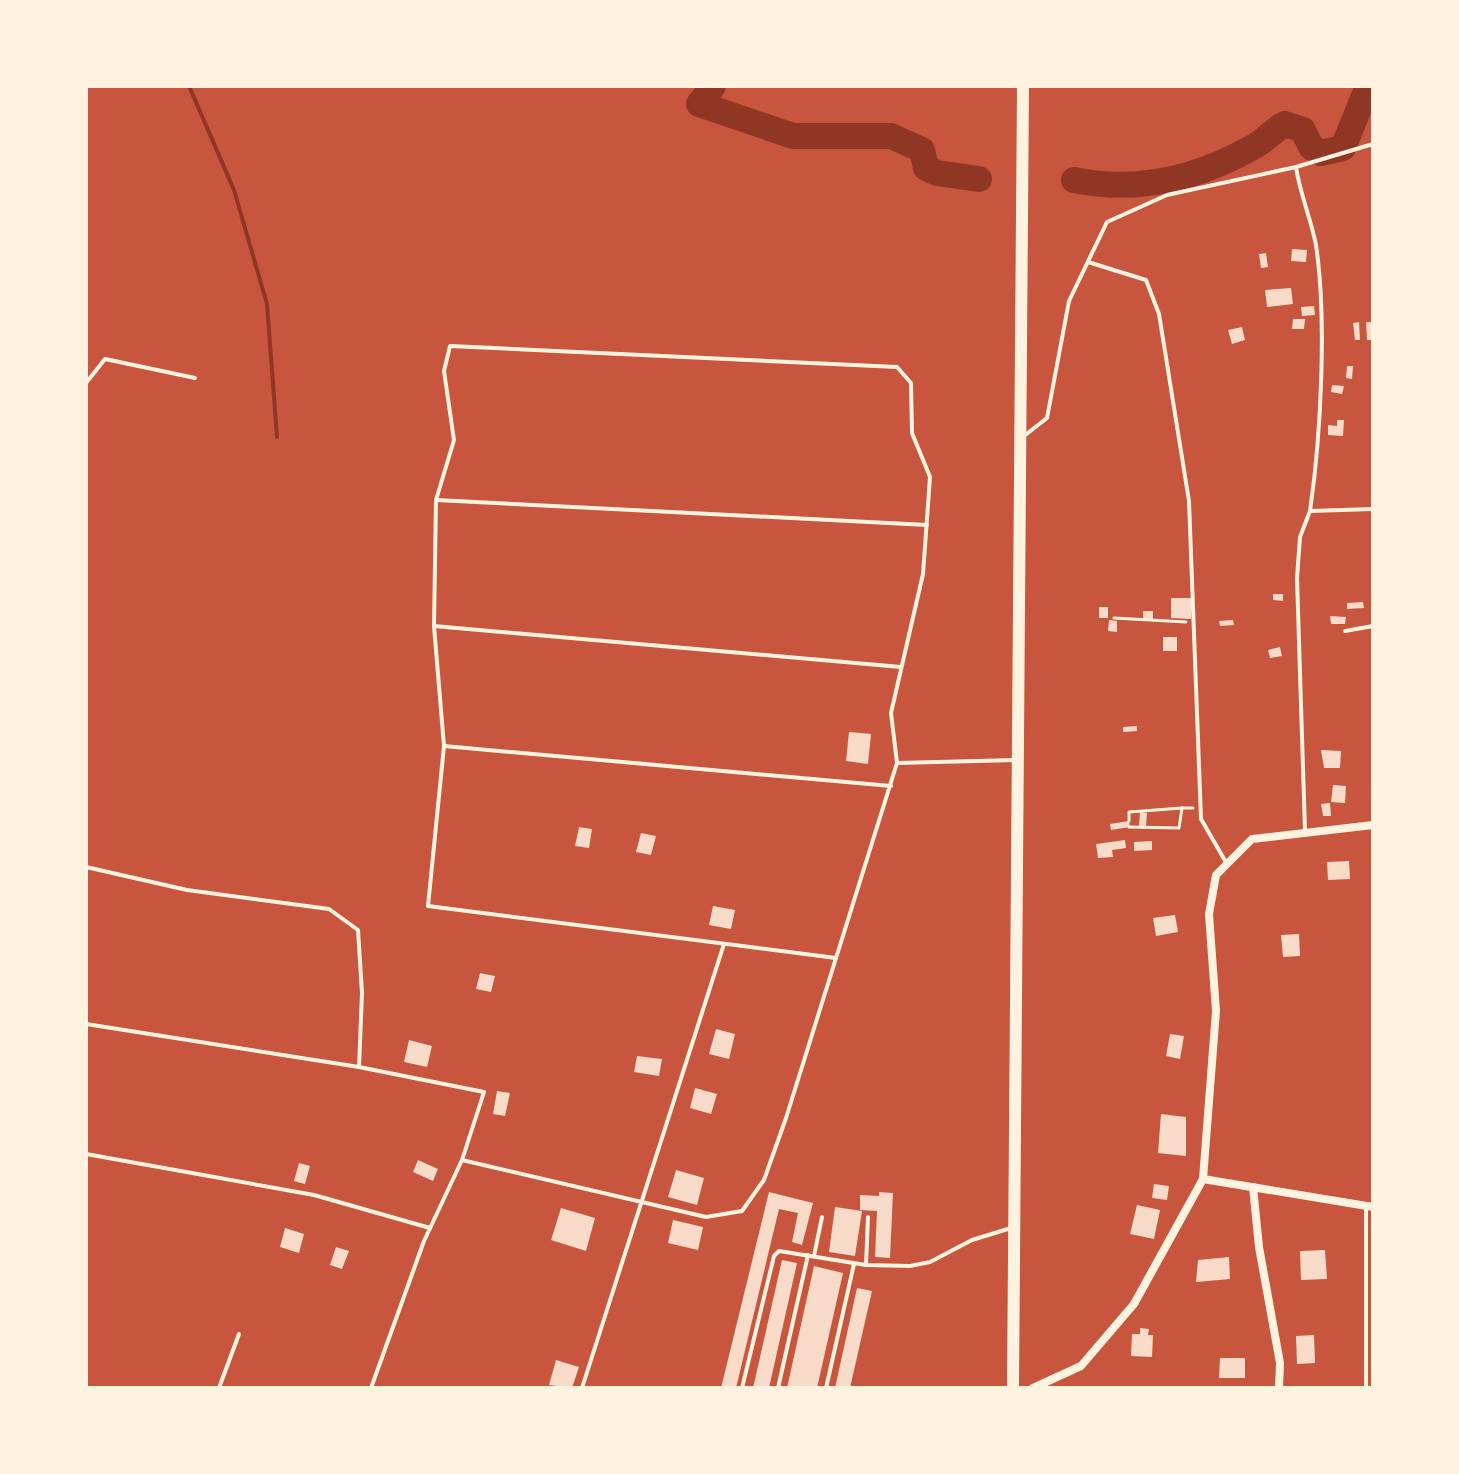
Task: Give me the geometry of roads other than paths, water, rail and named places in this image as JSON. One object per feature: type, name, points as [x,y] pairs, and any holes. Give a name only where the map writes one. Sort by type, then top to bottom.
[{"type":"main road","points":[[1013,1388],[1017,1226],[1023,86]]},
{"type":"street","points":[[1033,1388],[1081,1366],[1134,1304],[1203,1179],[1216,1011],[1209,914],[1216,875],[1252,839],[1373,825]]},
{"type":"street","points":[[1203,1179],[1369,1207]]},
{"type":"street","points":[[1253,1187],[1259,1247],[1280,1363],[1279,1388]]},
{"type":"lane","points":[[1021,439],[1047,418],[1059,371],[1069,301],[1107,222],[1167,195],[1296,167],[1373,144]]},
{"type":"lane","points":[[1296,167],[1315,242],[1320,286],[1318,413],[1310,511],[1300,537],[1297,578],[1305,831]]},
{"type":"lane","points":[[1088,262],[1146,280],[1159,314],[1189,501],[1201,819],[1227,864]]},
{"type":"lane","points":[[462,1160],[706,1217],[742,1211],[764,1180],[836,958],[891,786],[897,763],[891,713],[923,574],[930,477],[912,433],[911,383],[897,367],[450,346],[444,371],[454,440],[436,500],[434,626],[444,746],[428,906],[836,958]]},
{"type":"lane","points":[[86,383],[105,359],[195,378]]},
{"type":"lane","points":[[436,500],[927,525]]},
{"type":"lane","points":[[1310,511],[1373,509]]},
{"type":"lane","points":[[434,626],[901,667]]},
{"type":"lane","points":[[1345,631],[1373,626]]},
{"type":"lane","points":[[444,746],[891,786]]},
{"type":"lane","points":[[897,763],[1019,760]]},
{"type":"lane","points":[[86,867],[187,890],[329,909],[358,930],[362,993],[359,1067]]},
{"type":"lane","points":[[582,1388],[724,944]]},
{"type":"lane","points":[[86,1024],[359,1067],[484,1092],[462,1160],[430,1228],[371,1388]]},
{"type":"lane","points":[[86,1154],[314,1195],[430,1228]]},
{"type":"lane","points":[[1366,1388],[1369,1207]]},
{"type":"lane","points":[[778,1388],[822,1217]]},
{"type":"lane","points":[[866,1265],[868,1217]]},
{"type":"lane","points":[[742,1388],[774,1256],[784,1249],[854,1264],[910,1266],[930,1262],[972,1240],[1017,1226]]},
{"type":"lane","points":[[826,1388],[854,1264]]},
{"type":"lane","points":[[219,1388],[239,1334]]},
{"type":"waterway","points":[[189,86],[234,190],[267,304],[277,437]]},
{"type":"waterway","points":[[713,86],[699,104],[793,136],[891,136],[922,150],[926,168],[937,173],[979,179]]},
{"type":"waterway","points":[[1074,180],[1121,185],[1190,174],[1255,146],[1285,124],[1303,130],[1311,147],[1321,153],[1343,148],[1368,86]]}]
